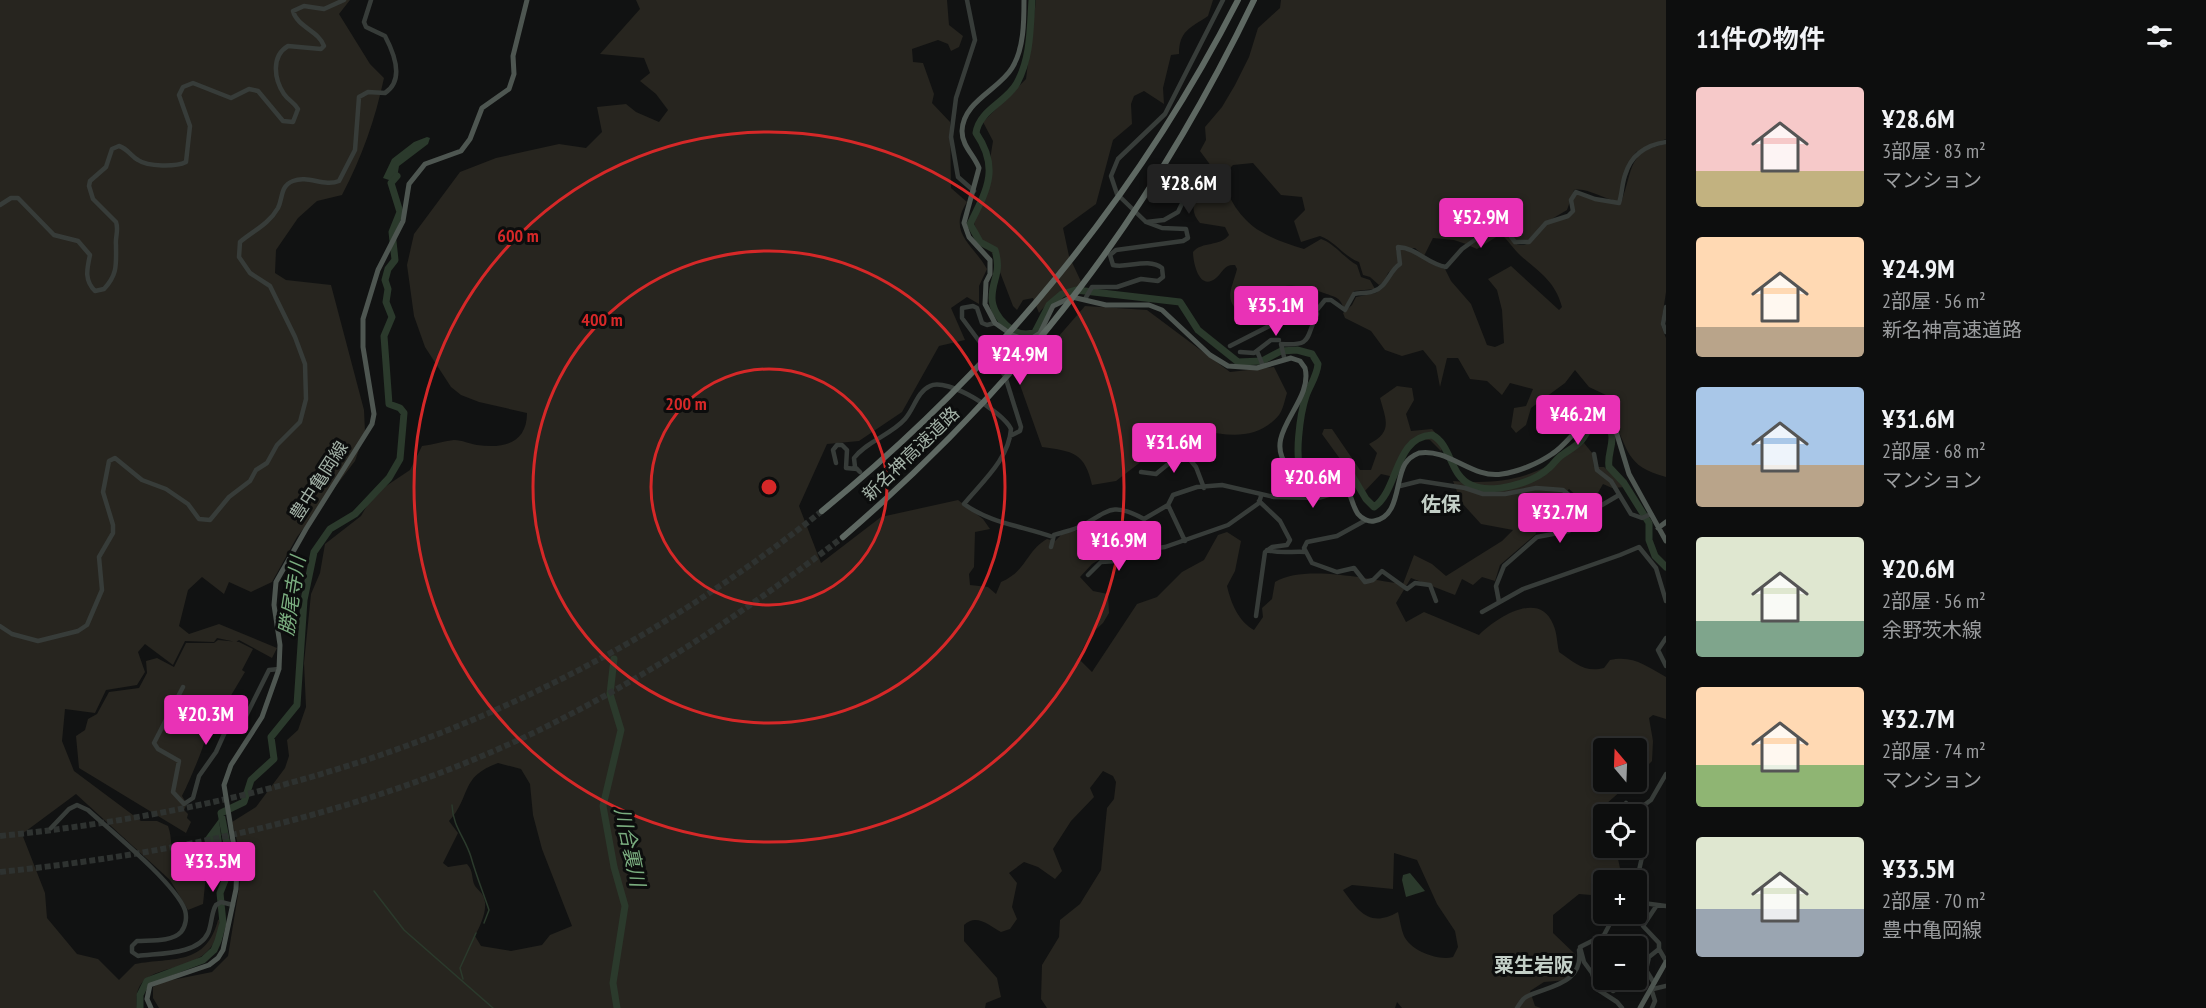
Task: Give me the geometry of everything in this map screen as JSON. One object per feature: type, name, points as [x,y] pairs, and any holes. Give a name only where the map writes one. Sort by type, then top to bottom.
[{"type":"highway","points":[[1185,99],[1234,0]]},
{"type":"highway","name":"新名神高速道路","points":[[822,511],[898,447],[1021,320],[1134,176],[1185,99],[1238,0]]},
{"type":"highway","name":"新名神高速道路","points":[[843,537],[964,425],[1054,323],[1112,247],[1150,189],[1201,103],[1254,0]]},
{"type":"main road","name":"豊中亀岡線","points":[[151,1008],[147,992],[154,982],[197,969],[218,958],[226,942],[237,863],[227,808],[226,777],[262,717],[279,669],[280,645],[274,605],[276,582],[306,528],[372,424],[374,414],[363,347],[363,319],[378,270],[403,221],[409,184],[417,171],[425,165],[461,151],[470,139],[482,108],[509,89],[513,81],[513,56],[527,0]]},
{"type":"main road","points":[[1024,0],[1021,37],[1013,67],[999,84],[972,107],[963,122],[963,140],[979,168],[974,191],[964,215],[964,223],[969,237],[990,260],[990,274],[984,296],[985,304],[995,323],[1012,336],[1023,339],[1032,338],[1040,333],[1050,310],[1058,302],[1072,297],[1085,298],[1106,305],[1155,306],[1224,364],[1234,367],[1263,365],[1284,357],[1300,361],[1306,375],[1296,406],[1281,438],[1281,456],[1288,468],[1300,477],[1310,480],[1337,478],[1347,485],[1358,514],[1366,520],[1376,521],[1385,516],[1400,486],[1405,464],[1419,453],[1441,456],[1482,474],[1513,471],[1554,454],[1589,420],[1602,417],[1615,428],[1629,474],[1666,541]]},
{"type":"main road","points":[[1658,528],[1666,522]]},
{"type":"main road","points":[[1640,1008],[1666,962]]},
{"type":"street","points":[[0,205],[11,198],[18,198],[54,235],[83,244],[90,255],[86,274],[88,281],[95,291],[104,290],[118,263],[116,242],[118,227],[116,222],[93,199],[88,186],[106,167],[112,149],[119,146],[126,148],[135,159],[146,163],[177,165],[186,162],[190,126],[179,95],[183,87],[192,83],[231,98],[249,89],[258,91],[283,121],[293,122],[297,109],[285,95],[275,66],[279,53],[288,46],[321,49],[324,46],[321,40],[296,19],[293,11],[304,6],[324,9],[344,0]]},
{"type":"street","points":[[0,626],[12,634],[38,642],[64,636],[87,625],[102,590],[99,557],[112,533],[113,525],[103,492],[110,461],[115,458],[142,480],[166,489],[188,504],[199,519],[210,520],[229,497],[250,481],[256,470],[267,463],[278,445],[300,422],[305,410],[306,377],[296,337],[270,286],[250,273],[239,257],[238,249],[240,242],[259,230],[276,211],[282,192],[289,183],[302,180],[328,184],[339,181],[355,150],[358,97],[368,92],[385,93],[395,84],[398,74],[386,36],[366,27],[364,22],[371,0]]},
{"type":"street","points":[[967,0],[975,40],[956,98],[951,137],[958,177],[974,191]]},
{"type":"street","points":[[1085,298],[1090,288],[1117,287],[1141,279],[1158,281],[1163,277],[1162,268],[1156,264],[1132,263],[1119,267],[1110,262],[1110,255],[1120,248],[1177,242],[1188,238],[1186,229],[1162,228],[1146,222],[1117,194],[1112,183],[1113,170],[1122,154],[1165,114],[1223,0]]},
{"type":"street","points":[[1240,352],[1252,354],[1271,340],[1303,344],[1308,341],[1316,311],[1324,300],[1331,300],[1345,310],[1354,294],[1375,291],[1400,264],[1398,247],[1412,249],[1430,263],[1446,267],[1462,249],[1497,224],[1515,242],[1529,242],[1546,223],[1568,216],[1573,212],[1571,200],[1576,192],[1595,199],[1619,203],[1624,175],[1637,153],[1649,146],[1666,142]]},
{"type":"street","points":[[1146,222],[1164,220],[1178,212],[1191,185],[1204,170]]},
{"type":"street","points":[[995,323],[987,326],[982,323],[977,308],[973,306],[962,308],[962,318],[1005,376],[1021,427],[1020,431],[1010,436]]},
{"type":"street","points":[[1666,307],[1663,324],[1666,332]]},
{"type":"street","points":[[1230,346],[1284,319],[1316,311]]},
{"type":"street","points":[[1279,340],[1284,357]]},
{"type":"street","points":[[1257,351],[1263,365]]},
{"type":"street","points":[[836,464],[833,450],[837,445],[842,445],[847,450],[846,468],[859,470],[853,462],[857,453],[899,424],[923,390],[936,383],[952,386],[1002,416],[1011,429],[999,461],[964,504],[986,518],[1003,520],[1053,537],[1080,527],[1102,512],[1115,508],[1126,510],[1143,519],[1168,505],[1173,495],[1197,487],[1230,486],[1260,498],[1331,496],[1335,493],[1337,478]]},
{"type":"street","points":[[1594,454],[1597,470],[1611,481],[1635,517],[1642,518],[1651,514]]},
{"type":"street","points":[[1142,472],[1156,474],[1173,460],[1187,456],[1196,467],[1204,488]]},
{"type":"street","points":[[1400,486],[1420,481],[1465,488],[1483,494],[1505,494],[1536,488],[1563,490],[1580,504],[1602,505],[1619,495]]},
{"type":"street","points":[[1088,575],[1101,562],[1117,561],[1134,551],[1165,547],[1228,525],[1260,498]]},
{"type":"street","points":[[1256,616],[1260,600],[1262,557],[1267,550],[1287,545],[1290,540],[1280,521],[1260,498]]},
{"type":"street","points":[[1499,602],[1496,586],[1504,566],[1537,537],[1569,531],[1580,504]]},
{"type":"street","points":[[1168,505],[1185,541]]},
{"type":"street","points":[[1366,520],[1337,536],[1307,542],[1304,548],[1317,567],[1336,572],[1354,568],[1365,582],[1373,580],[1382,571],[1407,589],[1415,583],[1430,585],[1436,601]]},
{"type":"street","points":[[1051,547],[1053,537]]},
{"type":"street","points":[[1482,612],[1523,589],[1635,547],[1639,547],[1656,568],[1666,601]]},
{"type":"street","points":[[1267,550],[1282,554],[1292,550],[1306,552]]},
{"type":"street","points":[[1492,584],[1499,577]]},
{"type":"street","points":[[1666,638],[1658,650],[1666,666]]},
{"type":"street","points":[[183,687],[154,742],[158,749],[179,761],[173,792],[184,804],[193,798],[199,776],[216,752],[225,732],[240,725],[269,670],[279,669]]},
{"type":"street","points":[[1646,804],[1651,800],[1666,774]]},
{"type":"street","points":[[51,828],[69,809],[77,805],[88,810],[142,859],[178,901],[184,910],[186,923],[180,933],[172,938],[137,941],[132,946],[132,952],[138,956],[189,949],[201,942],[208,933],[214,908],[219,902],[233,904]]},
{"type":"street","points":[[1647,904],[1666,906]]},
{"type":"street","points":[[1657,905],[1643,926],[1659,943],[1659,949],[1666,962]]},
{"type":"street","points":[[1580,947],[1604,935],[1610,924]]},
{"type":"street","points":[[1517,1008],[1528,996],[1567,982],[1578,961],[1580,947]]},
{"type":"street","points":[[1580,947],[1584,962],[1592,973],[1597,989],[1622,1008]]},
{"type":"street","points":[[1647,961],[1659,949]]},
{"type":"street","points":[[1647,977],[1653,988],[1655,1001],[1652,1008]]},
{"type":"street","points":[[1653,988],[1666,986]]},
{"type":"shaded area","points":[[0,0],[350,0],[339,14],[370,64],[384,78],[367,138],[342,195],[317,201],[298,218],[276,250],[275,273],[286,280],[331,285],[364,410],[365,432],[355,461],[297,537],[272,582],[251,592],[229,582],[224,594],[202,577],[188,590],[179,626],[189,634],[219,624],[277,648],[272,658],[239,640],[236,642],[217,638],[214,642],[185,641],[173,665],[145,644],[138,652],[145,672],[137,685],[106,690],[95,713],[65,709],[62,741],[74,771],[141,821],[157,821],[168,826],[172,852],[176,861],[198,862],[206,875],[203,904],[188,910],[170,880],[76,794],[22,834],[45,893],[47,918],[77,954],[98,959],[119,980],[135,964],[186,957],[196,952],[213,935],[220,919],[215,941],[204,954],[190,962],[159,972],[146,979],[138,990],[137,1008],[0,1008]]},
{"type":"shaded area","points":[[636,0],[947,0],[949,25],[963,36],[959,47],[951,51],[948,44],[938,40],[912,49],[913,62],[923,63],[934,94],[932,103],[950,122],[951,188],[967,202],[960,222],[961,230],[964,238],[987,269],[979,286],[979,304],[967,297],[951,308],[965,340],[939,346],[902,412],[859,441],[827,444],[799,506],[821,563],[881,517],[958,500],[983,519],[990,529],[975,532],[974,567],[969,574],[970,585],[988,587],[996,594],[1001,582],[1010,578],[1034,550],[1047,539],[1055,541],[1064,532],[1086,530],[1091,546],[1097,545],[1104,557],[1092,564],[1080,577],[1093,591],[1108,594],[1109,613],[1103,623],[1090,635],[1078,658],[1092,672],[1137,604],[1157,597],[1182,572],[1204,560],[1218,535],[1227,532],[1241,541],[1235,571],[1227,586],[1236,611],[1254,630],[1263,617],[1262,608],[1272,599],[1275,582],[1288,577],[1303,574],[1338,575],[1403,584],[1414,555],[1432,564],[1446,576],[1502,541],[1513,530],[1481,524],[1461,502],[1453,481],[1491,482],[1522,476],[1551,464],[1584,443],[1593,454],[1594,467],[1604,467],[1626,487],[1612,488],[1603,484],[1595,498],[1581,500],[1569,489],[1541,520],[1534,523],[1536,534],[1500,565],[1495,581],[1482,577],[1473,585],[1462,579],[1455,595],[1411,578],[1396,603],[1406,622],[1424,612],[1479,635],[1495,622],[1517,610],[1538,609],[1546,614],[1553,624],[1559,652],[1580,666],[1591,669],[1604,668],[1610,660],[1626,659],[1639,662],[1666,677],[1666,719],[1653,715],[1649,718],[1653,741],[1652,761],[1647,766],[1647,738],[1593,738],[1593,792],[1620,792],[1606,804],[1593,804],[1593,858],[1618,858],[1620,870],[1593,870],[1593,895],[1579,894],[1553,915],[1553,933],[1576,955],[1567,980],[1544,982],[1530,991],[1535,1006],[1541,1008],[1402,1008],[1397,1002],[1395,1008],[1047,1008],[1041,999],[1042,965],[1059,937],[1060,920],[1080,904],[1101,870],[1107,808],[1114,799],[1116,782],[1113,776],[1103,771],[1090,788],[1094,797],[1071,821],[1053,849],[1062,871],[1055,879],[1038,867],[1024,862],[1009,873],[1017,883],[1012,907],[1017,919],[1010,929],[1001,932],[978,920],[964,925],[964,941],[997,978],[1001,997],[986,1003],[985,1008],[159,1008],[153,998],[153,987],[162,982],[212,972],[228,956],[243,864],[232,822],[256,807],[285,768],[289,756],[287,740],[298,730],[306,707],[304,663],[311,594],[320,573],[325,544],[361,516],[368,504],[383,488],[410,470],[422,446],[454,440],[487,446],[505,445],[518,437],[526,423],[527,413],[479,402],[461,395],[451,387],[425,347],[414,316],[407,265],[414,234],[460,172],[496,158],[559,144],[586,148],[602,132],[597,107],[626,104],[636,112],[659,122],[668,110],[656,94],[640,81],[650,73],[644,58],[600,54],[640,9]],"holes":[[[498,763],[521,769],[530,784],[533,815],[542,849],[572,926],[550,935],[542,945],[511,951],[481,946],[475,936],[484,915],[485,904],[482,894],[475,886],[471,869],[467,864],[448,867],[443,863],[458,833],[449,821],[461,803],[471,781],[477,774]],[[1394,853],[1417,860],[1437,904],[1455,931],[1458,947],[1453,957],[1440,958],[1426,954],[1412,946],[1404,936],[1398,912],[1388,917],[1373,918],[1360,911],[1343,890],[1352,885],[1393,889]]]},
{"type":"shaded area","points":[[1036,0],[1213,0],[1208,16],[1183,35],[1179,54],[1171,55],[1163,88],[1164,104],[1144,91],[1134,96],[1131,104],[1132,124],[1113,140],[1096,204],[1063,228],[1069,256],[1085,290],[1070,290],[1059,294],[1039,313],[1033,298],[1023,300],[1017,310],[1013,306],[993,254],[980,239],[974,223],[993,141],[983,122],[1026,79]]},
{"type":"shaded area","points":[[1281,0],[1666,0],[1666,139],[1636,152],[1618,201],[1584,190],[1574,190],[1567,210],[1545,223],[1527,241],[1515,240],[1498,223],[1466,244],[1433,238],[1424,256],[1415,248],[1396,248],[1399,263],[1379,285],[1370,277],[1363,275],[1359,262],[1325,238],[1320,236],[1301,242],[1294,221],[1305,210],[1302,197],[1281,195],[1253,163],[1233,165],[1226,182],[1228,192],[1238,211],[1253,226],[1276,239],[1304,249],[1321,239],[1326,241],[1357,265],[1361,277],[1370,280],[1375,289],[1354,291],[1344,308],[1337,298],[1322,292],[1297,286],[1281,287],[1271,292],[1260,312],[1249,320],[1231,302],[1230,297],[1237,269],[1235,265],[1226,267],[1210,281],[1201,279],[1198,274],[1193,252],[1201,246],[1221,241],[1229,235],[1225,227],[1200,223],[1194,208],[1198,195],[1214,170],[1200,151],[1206,140],[1205,127],[1222,107],[1235,85],[1249,57],[1258,28],[1280,8]]},
{"type":"shaded area","points":[[430,138],[428,144],[399,166],[397,178],[392,181],[383,178],[392,159],[414,142]]},
{"type":"shaded area","points":[[1666,144],[1666,292],[1661,325],[1666,338],[1666,477],[1652,473],[1635,462],[1611,417],[1615,407],[1608,396],[1589,387],[1575,370],[1565,383],[1531,408],[1526,425],[1516,433],[1511,427],[1514,408],[1526,406],[1533,389],[1510,383],[1502,395],[1487,381],[1470,379],[1458,358],[1447,358],[1440,387],[1436,366],[1423,350],[1402,356],[1385,350],[1371,331],[1345,318],[1343,313],[1352,305],[1356,297],[1376,293],[1401,265],[1398,249],[1405,250],[1445,269],[1451,281],[1471,304],[1487,345],[1495,347],[1504,343],[1502,310],[1497,290],[1488,279],[1511,266],[1559,310],[1562,307],[1559,298],[1546,278],[1501,234],[1477,249],[1470,246],[1496,226],[1513,242],[1524,245],[1547,224],[1574,212],[1572,201],[1576,194],[1607,202],[1622,200],[1638,157],[1645,151]]},
{"type":"shaded area","points":[[1085,306],[1147,310],[1230,372],[1274,367],[1287,393],[1280,413],[1271,423],[1253,432],[1233,435],[1203,431],[1180,448],[1173,437],[1116,481],[1092,485],[1086,466],[1076,455],[1042,447],[1019,382]]},
{"type":"shaded area","points":[[1397,386],[1412,388],[1414,400],[1406,414],[1411,431],[1432,429],[1445,444],[1441,451],[1430,440],[1416,438],[1402,458],[1394,477],[1381,474],[1364,492],[1358,491],[1349,475],[1339,470],[1343,463],[1322,434],[1324,429],[1332,429],[1360,470],[1371,470],[1377,453],[1369,444],[1382,435],[1386,425],[1380,398]]},
{"type":"shaded area","points":[[218,640],[239,642],[253,649],[242,670],[245,672],[205,739],[182,796],[187,804],[184,810],[191,822],[186,833],[79,768],[76,736],[85,730],[88,719],[97,714],[109,692],[139,688],[147,673],[146,661],[157,658],[174,667],[186,643],[214,643]]},
{"type":"shaded area","points":[[219,819],[223,852],[217,850],[215,853],[208,848],[205,838]]},
{"type":"shaded area","points":[[1410,873],[1425,891],[1406,897],[1402,880],[1403,875]]},
{"type":"waterway","points":[[1032,0],[1029,42],[1022,73],[1007,96],[982,118],[976,133],[988,157],[989,168],[986,189],[970,224],[980,242],[995,250],[997,270],[992,291],[993,305],[996,313],[1006,325],[1020,333],[1035,332],[1049,305],[1062,294],[1076,290],[1180,302],[1198,330],[1238,362],[1262,361],[1281,351],[1297,350],[1312,354],[1318,364],[1302,413],[1298,449],[1300,469],[1304,475],[1319,475],[1347,467],[1366,499],[1374,507],[1388,489],[1404,454],[1410,445],[1420,438],[1432,435],[1439,440],[1458,474],[1471,485],[1479,488],[1500,488],[1523,483],[1542,473],[1560,456],[1579,443],[1591,426],[1599,421],[1606,426],[1612,436],[1609,467],[1624,483],[1649,523],[1649,540],[1655,556],[1666,567]]},
{"type":"waterway","name":"勝尾寺川","points":[[140,1008],[140,995],[147,981],[203,960],[214,950],[223,923],[220,893],[231,865],[221,813],[244,802],[251,780],[274,759],[271,737],[297,705],[304,600],[314,552],[330,529],[355,514],[389,478],[400,459],[404,413],[400,408],[389,404],[384,336],[392,317],[386,302],[388,289],[385,280],[388,269],[395,260],[392,232],[400,212],[391,183],[397,176]]},
{"type":"waterway","name":"川合裏川","points":[[614,659],[610,694],[621,730],[603,806],[614,867],[625,906],[613,983],[617,1008]]},
{"type":"waterway","points":[[452,805],[457,826],[469,850],[489,910],[484,923]]},
{"type":"waterway","points":[[374,891],[404,930],[493,1008]]},
{"type":"waterway","points":[[463,979],[460,968],[476,933]]},
{"type":"tunnel","points":[[0,836],[115,821],[225,799],[332,771],[435,735],[536,692],[634,640],[729,580],[822,511]]},
{"type":"tunnel","points":[[0,872],[135,854],[269,826],[335,808],[464,763],[569,715],[651,669],[768,593],[843,537]]},
{"type":"district","name":"佐保","points":[[1441,504]]},
{"type":"district","name":"粟生岩阪","points":[[1534,965]]}]
